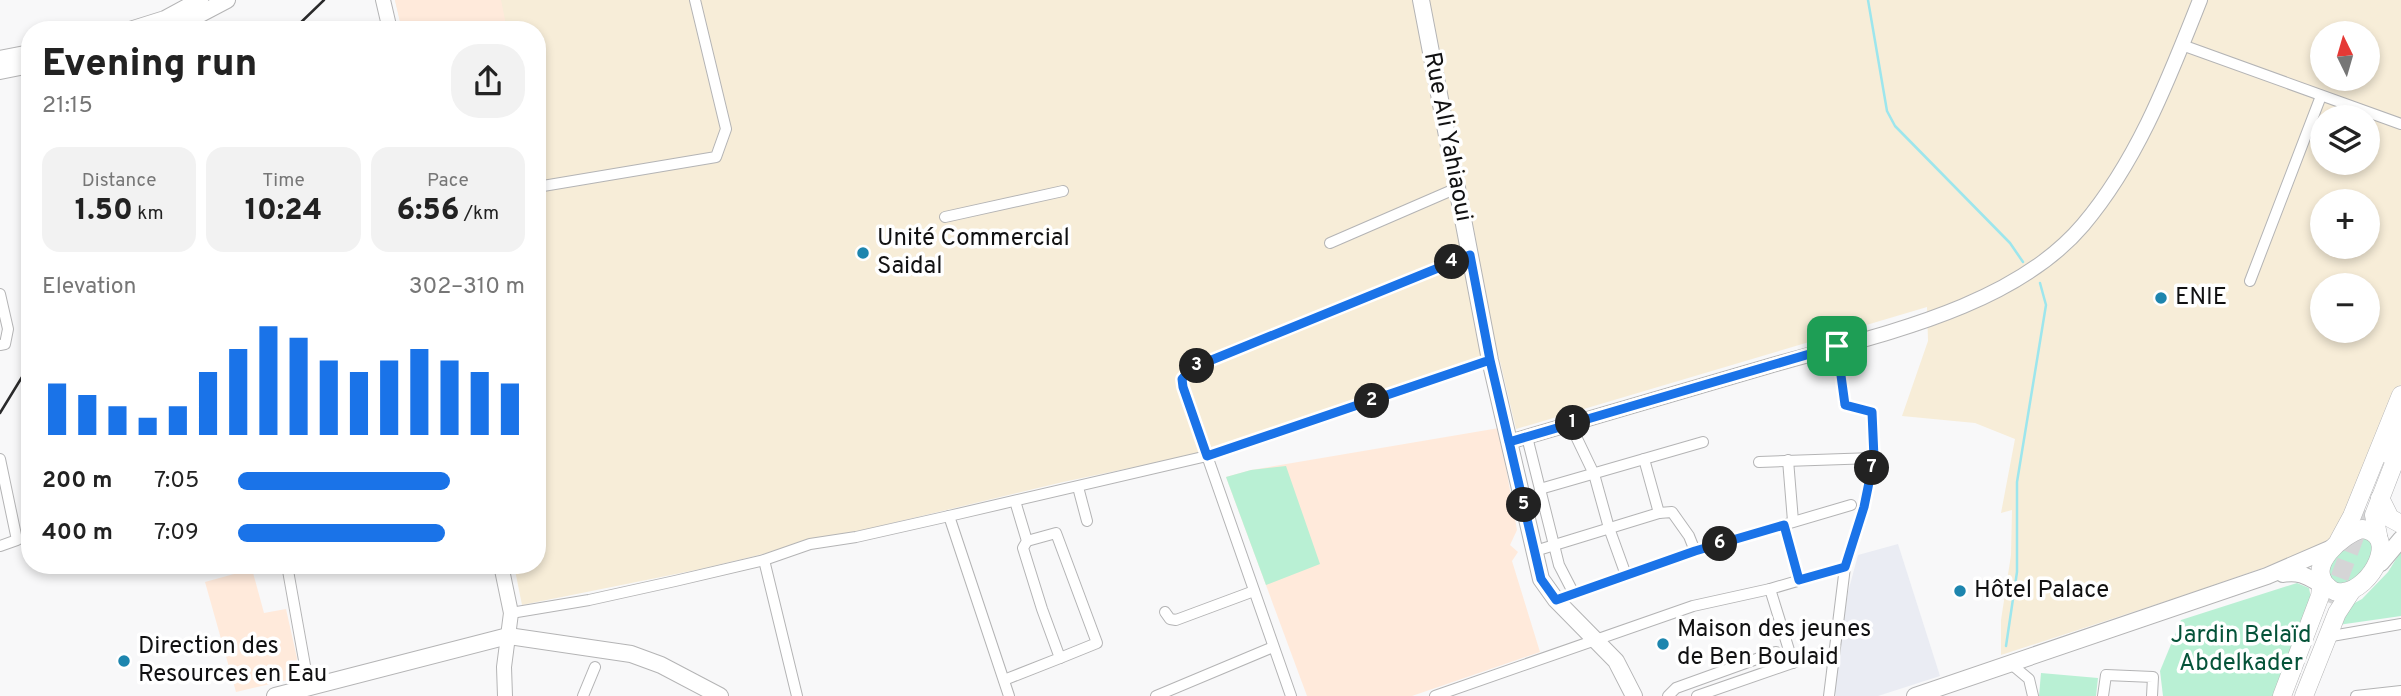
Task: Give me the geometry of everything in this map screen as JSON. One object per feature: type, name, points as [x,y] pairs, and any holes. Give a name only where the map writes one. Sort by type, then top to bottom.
[{"type":"main road","points":[[159,21],[200,0]]},
{"type":"main road","points":[[187,21],[227,0]]},
{"type":"main road","name":"Rue Ali Yahiaoui","points":[[1421,0],[1490,360],[1541,579],[1556,600],[1616,661],[1634,696]]},
{"type":"main road","points":[[0,59],[21,55]]},
{"type":"main road","points":[[0,71],[21,67]]},
{"type":"main road","points":[[1915,696],[2267,576],[2334,548],[2352,516],[2401,395]]},
{"type":"main road","points":[[2394,449],[2401,410]]},
{"type":"main road","points":[[2381,563],[2385,551],[2378,535],[2374,501],[2401,427]]},
{"type":"main road","points":[[2374,501],[2401,526]]},
{"type":"main road","points":[[2378,535],[2401,526]]},
{"type":"main road","points":[[2293,696],[2326,589],[2321,565],[2348,534],[2370,530],[2378,535]]},
{"type":"main road","points":[[2304,696],[2341,603],[2352,590],[2363,583],[2401,539]]},
{"type":"main road","points":[[2267,576],[2298,572],[2326,589],[2338,592],[2352,590]]},
{"type":"main road","points":[[2282,696],[2326,589]]},
{"type":"main road","points":[[275,696],[508,636],[631,654],[661,665],[720,696]]},
{"type":"street","points":[[383,0],[388,21]]},
{"type":"street","points":[[546,185],[716,157],[726,129],[695,0]]},
{"type":"street","points":[[1509,442],[1912,324],[1983,298],[2022,277],[2048,259],[2082,226],[2118,180],[2150,117],[2200,0]]},
{"type":"street","points":[[2182,46],[2400,124]]},
{"type":"street","points":[[2250,281],[2321,96]]},
{"type":"street","points":[[1330,243],[1457,188]]},
{"type":"street","points":[[945,217],[1063,191]]},
{"type":"street","points":[[1291,696],[1182,379],[1192,368],[1470,255]]},
{"type":"street","points":[[0,294],[8,329],[5,344],[0,345]]},
{"type":"street","points":[[1829,696],[1845,567],[1864,507],[1874,458],[1872,412],[1845,405],[1837,346]]},
{"type":"street","points":[[511,612],[589,600],[764,560],[810,544],[856,537],[1207,456],[1490,360]]},
{"type":"street","points":[[1570,424],[1594,474],[1626,575]]},
{"type":"street","points":[[1527,437],[1553,545],[1559,565],[1574,594]]},
{"type":"street","points":[[1540,489],[1703,442]]},
{"type":"street","points":[[1759,462],[1874,458]]},
{"type":"street","points":[[0,459],[17,540],[0,546]]},
{"type":"street","points":[[1644,459],[1659,513]]},
{"type":"street","points":[[1788,460],[1789,523],[1799,580]]},
{"type":"street","points":[[1078,487],[1087,521]]},
{"type":"street","points":[[1015,501],[1027,541],[1023,548],[1060,658]]},
{"type":"street","points":[[1556,600],[1695,551],[1851,505]]},
{"type":"street","points":[[1535,551],[1659,513],[1672,512],[1689,536],[1695,551]]},
{"type":"street","points":[[949,516],[1009,696]]},
{"type":"street","points":[[1004,680],[1097,643],[1056,534],[1027,541]]},
{"type":"street","points":[[764,560],[797,696]]},
{"type":"street","points":[[1435,696],[1693,606],[1770,589],[1845,567]]},
{"type":"street","points":[[289,574],[309,688]]},
{"type":"street","points":[[503,574],[511,612],[504,667],[505,696]]},
{"type":"street","points":[[1770,589],[1793,663]]},
{"type":"street","points":[[1165,612],[1170,620],[1176,620],[1254,591]]},
{"type":"street","points":[[2326,637],[2401,624]]},
{"type":"street","points":[[1156,696],[1273,647]]},
{"type":"street","points":[[1668,696],[1676,688],[1776,652]]},
{"type":"street","points":[[1697,696],[1821,653]]},
{"type":"street","points":[[2011,664],[2029,679],[2032,696]]},
{"type":"street","points":[[583,696],[595,667]]},
{"type":"street","points":[[2103,696],[2106,675],[2153,677],[2152,696]]},
{"type":"street","points":[[2356,696],[2401,691]]},
{"type":"shaded area","points":[[395,0],[2401,0],[2401,384],[2348,512],[2334,537],[2317,549],[2191,593],[2001,655],[2001,620],[2011,555],[2012,510],[2001,513],[2015,439],[1975,423],[1902,416],[1928,341],[1927,307],[1516,429],[1498,353],[1216,450],[1063,482],[701,569],[522,605],[516,574],[546,574],[546,21],[400,21]]},
{"type":"shaded area","points":[[395,0],[501,0],[505,21],[400,21]]},
{"type":"shaded area","points":[[1499,428],[1517,530],[1510,545],[1518,552],[1512,561],[1540,652],[1412,696],[1307,696],[1226,477],[1251,470]]},
{"type":"shaded area","points":[[1898,544],[1940,676],[1878,696],[1836,696],[1834,685],[1848,592],[1858,555]]},
{"type":"shaded area","points":[[234,574],[253,574],[264,613],[286,609],[297,658],[292,679],[236,692],[205,582]]},
{"type":"green space","points":[[1286,466],[1320,564],[1266,585],[1226,477],[1251,470]]},
{"type":"green space","points":[[2368,536],[2378,553],[2350,586],[2330,582],[2327,563],[2349,538]]},
{"type":"green space","points":[[2401,551],[2401,616],[2338,625],[2351,605],[2362,599],[2388,572]]},
{"type":"green space","name":"Jardin Belaïd Abdelkader","points":[[2297,583],[2309,588],[2311,598],[2275,696],[2163,696],[2160,671],[2181,620]]},
{"type":"green space","points":[[2041,673],[2098,678],[2096,696],[2039,696]]},
{"type":"waterway","points":[[1868,0],[1887,111],[1895,126],[2010,243],[2023,262]]},
{"type":"waterway","points":[[2006,646],[2017,572],[2017,482],[2046,305],[2040,283]]},
{"type":"tunnel","points":[[2330,603],[2367,505]]},
{"type":"railway","points":[[302,21],[324,0]]},
{"type":"railway","points":[[0,413],[21,379]]},
{"type":"place","name":"Unité Commercial Saidal","points":[[863,253]]},
{"type":"place","name":"ENIE","points":[[2161,298]]},
{"type":"place","name":"Hôtel Palace","points":[[1960,591]]},
{"type":"place","name":"Maison des jeunes de Ben Boulaid","points":[[1663,644]]},
{"type":"place","name":"Direction des Resources en Eau","points":[[124,661]]},
{"type":"route","points":[[1837,346],[1509,442],[1490,360],[1207,456],[1182,379],[1192,368],[1470,255],[1490,360],[1509,442],[1541,579],[1556,600],[1695,551],[1784,525],[1799,580],[1845,567],[1864,507],[1874,458],[1872,412],[1845,405],[1837,346]]}]
